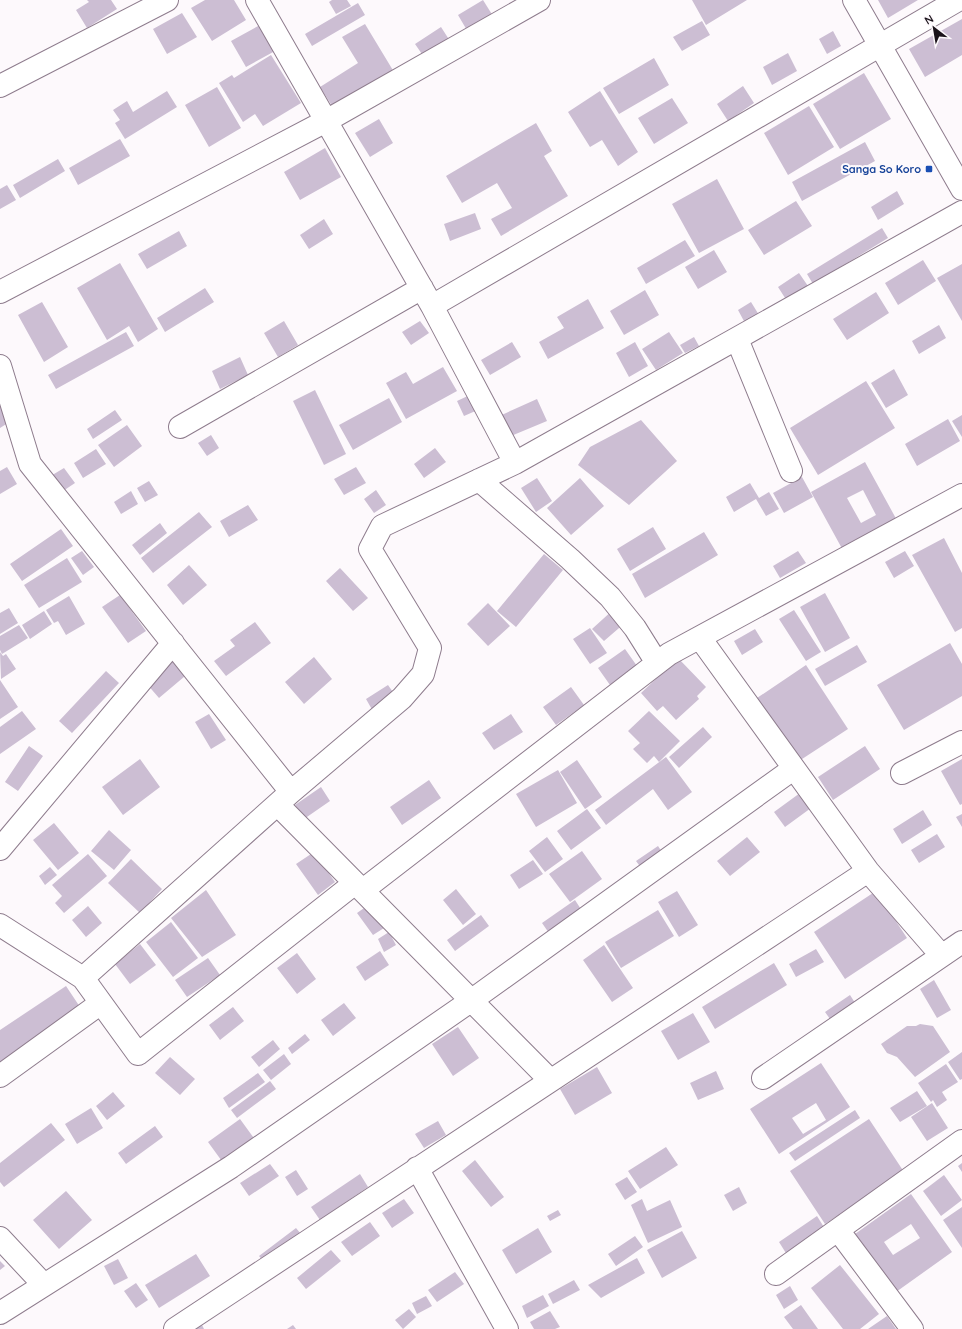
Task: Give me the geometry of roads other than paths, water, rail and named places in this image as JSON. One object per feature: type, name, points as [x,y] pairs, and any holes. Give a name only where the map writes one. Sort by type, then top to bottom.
[{"type":"street","points":[[0,86],[167,0]]},
{"type":"street","points":[[256,0],[427,297],[515,463]]},
{"type":"street","points":[[0,292],[326,121],[539,0]]},
{"type":"street","points":[[854,0],[962,189]]},
{"type":"street","points":[[180,427],[427,297],[880,46],[958,0]]},
{"type":"street","points":[[83,978],[284,798],[402,698],[423,674],[430,648],[370,549],[382,526],[515,463],[962,212]]},
{"type":"street","points":[[737,339],[791,471]]},
{"type":"street","points":[[0,366],[30,464],[173,644],[284,798],[359,886],[550,1080]]},
{"type":"street","points":[[479,480],[570,559],[610,597],[635,628],[657,663]]},
{"type":"street","points":[[0,925],[83,978],[138,1054],[359,886],[669,654],[962,495]]},
{"type":"street","points":[[700,638],[868,871],[941,955]]},
{"type":"street","points":[[0,848],[173,644]]},
{"type":"street","points":[[902,773],[962,742]]},
{"type":"street","points":[[0,1313],[231,1167],[472,1000],[793,769]]},
{"type":"street","points":[[175,1329],[868,871]]},
{"type":"street","points":[[763,1078],[962,942]]},
{"type":"street","points":[[0,1076],[101,1003]]},
{"type":"street","points":[[776,1274],[962,1141]]},
{"type":"street","points":[[417,1168],[508,1329]]},
{"type":"street","points":[[838,1230],[912,1329]]},
{"type":"street","points":[[0,1238],[44,1285]]},
{"type":"place","name":"Sanga So Koro","points":[[929,169]]}]
